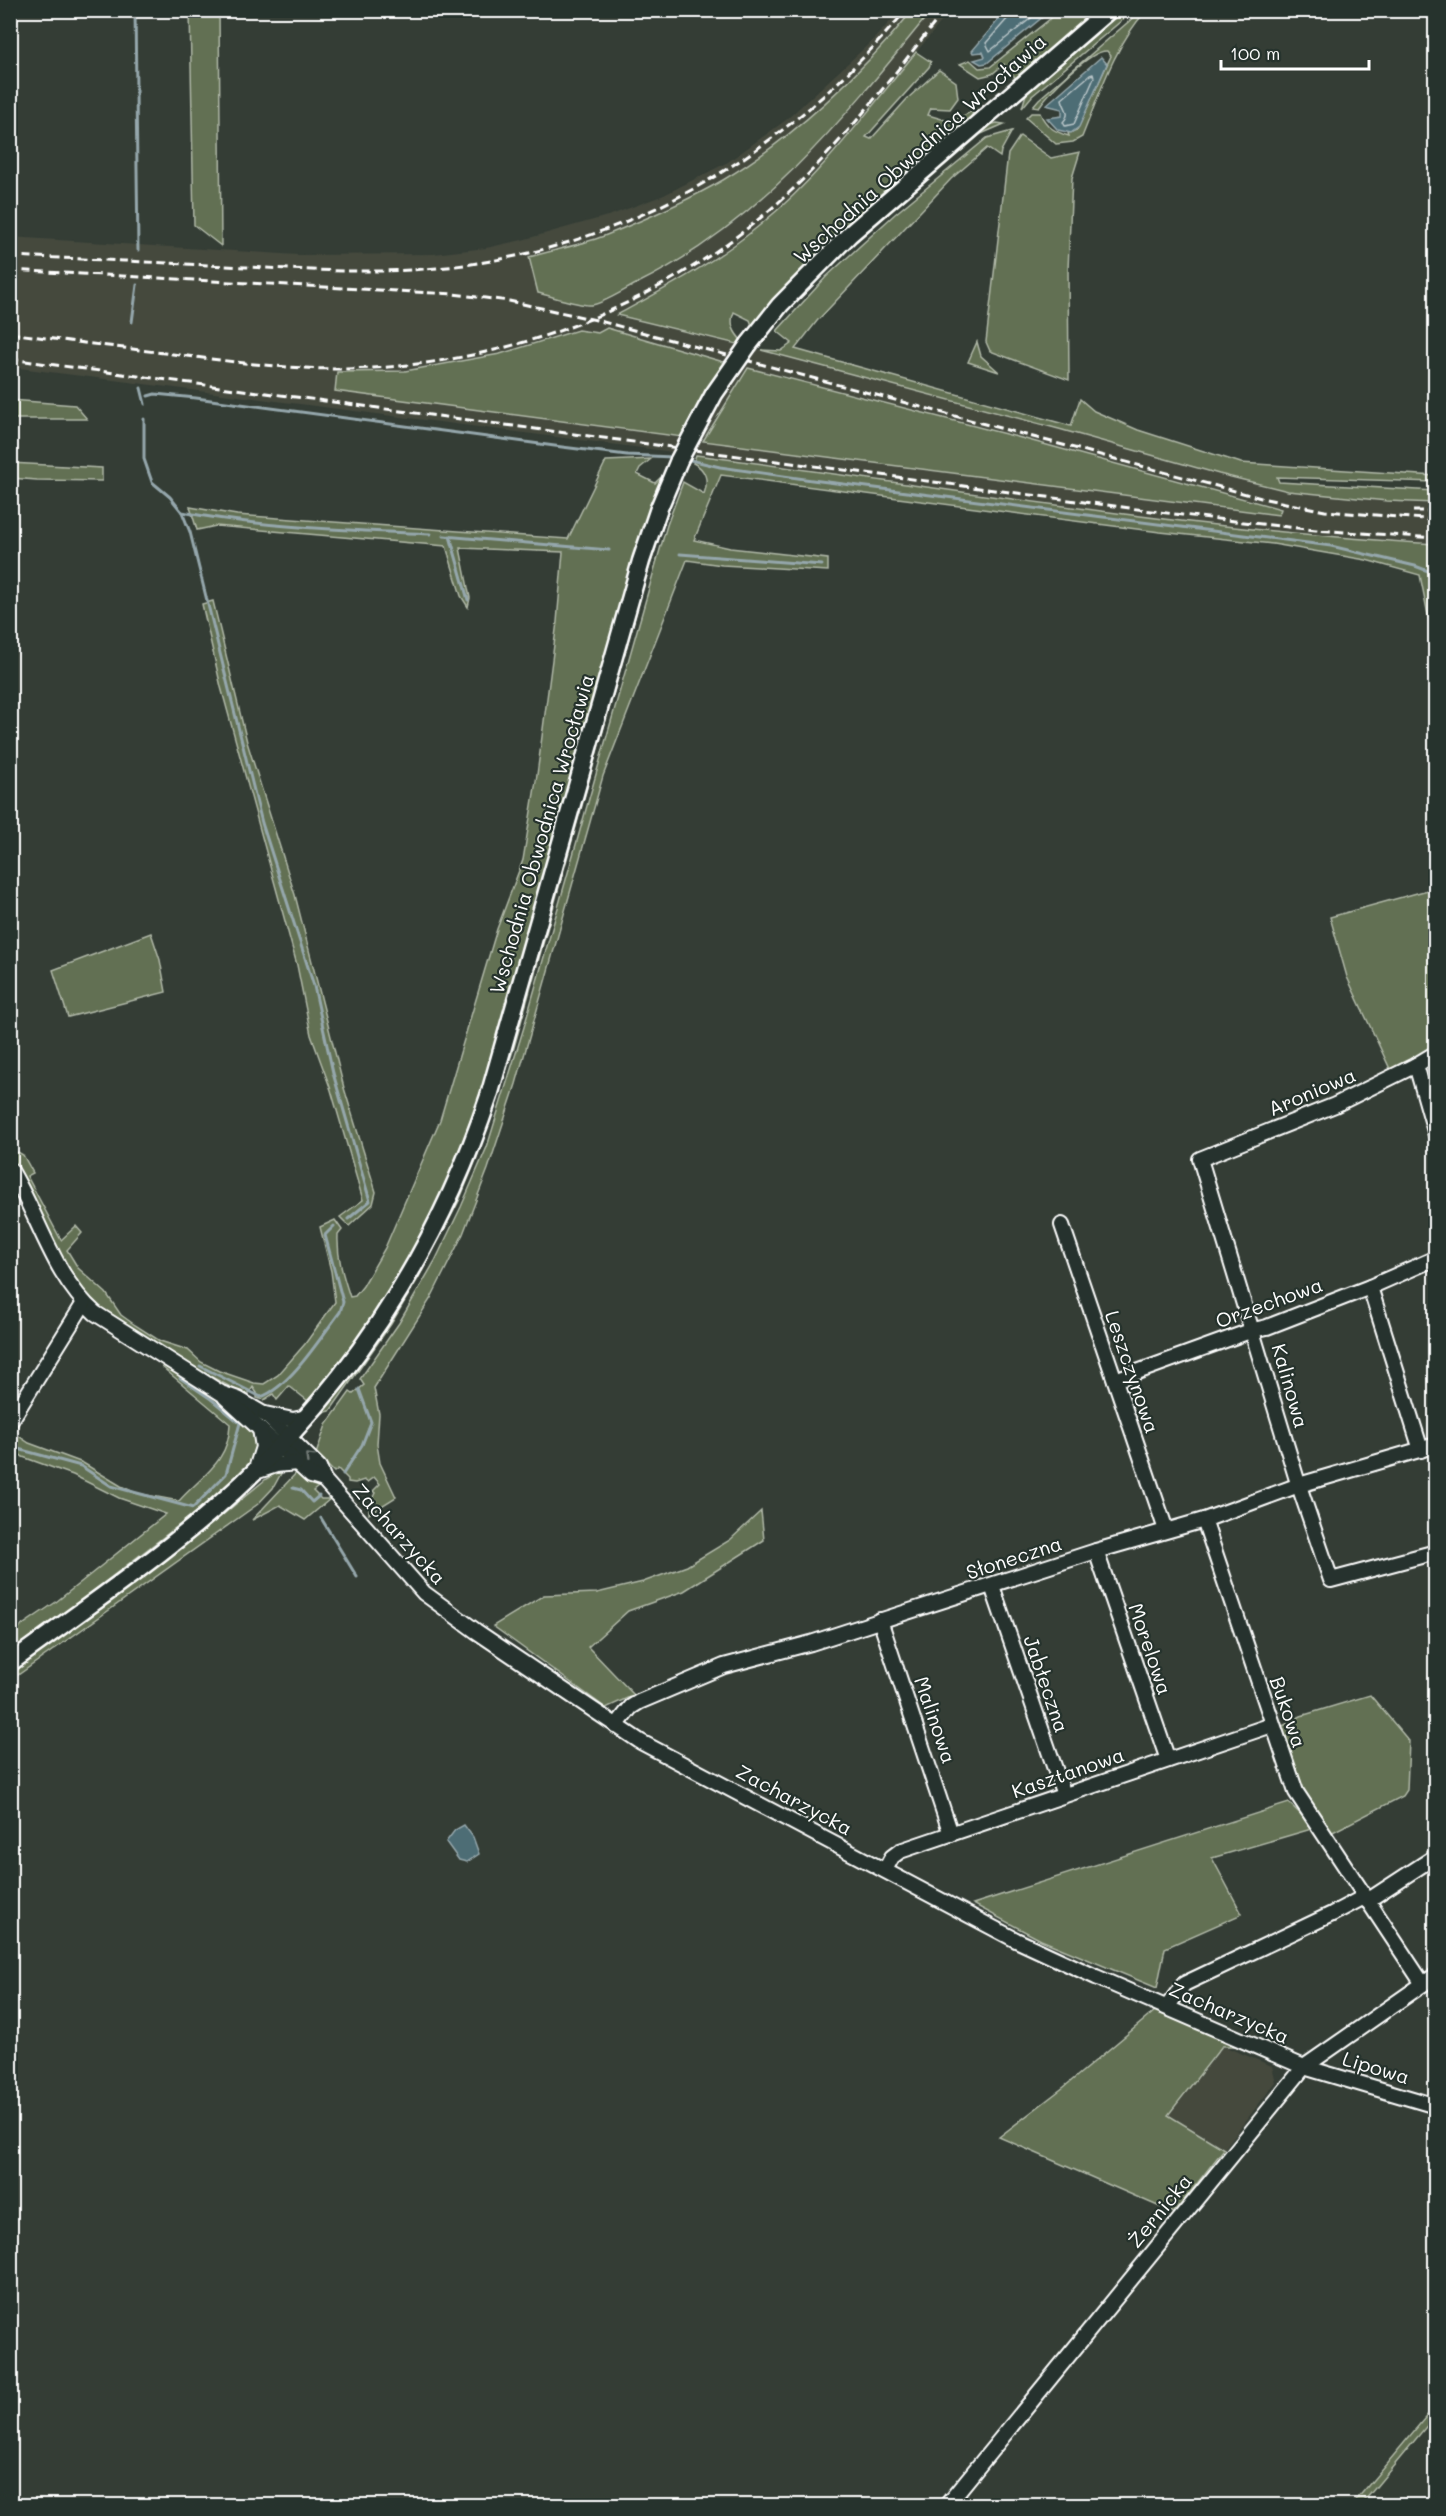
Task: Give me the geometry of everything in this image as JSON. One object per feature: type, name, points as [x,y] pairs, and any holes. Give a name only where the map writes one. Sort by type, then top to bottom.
[{"type":"main road","name":"Wschodnia Obwodnica Wrocławia","points":[[10,1663],[178,1538],[255,1472],[307,1417],[359,1353],[398,1294],[440,1218],[470,1149],[489,1096],[522,984],[641,561],[659,508],[679,460],[714,394],[780,305],[850,234],[1109,10]]},
{"type":"street","name":"Aroniowa","points":[[1200,1159],[1335,1105],[1436,1053]]},
{"type":"street","points":[[1416,1065],[1436,1135]]},
{"type":"street","name":"Kalinowa","points":[[1200,1159],[1299,1485],[1331,1580],[1436,1552]]},
{"type":"street","name":"Zacharzycka","points":[[10,1169],[65,1276],[84,1303],[111,1324],[221,1393],[260,1429],[284,1442],[319,1467],[324,1480],[424,1593],[467,1625],[641,1742],[1016,1940],[1304,2067]]},
{"type":"street","name":"Leszczynowa","points":[[1062,1226],[1166,1530]]},
{"type":"street","name":"Orzechowa","points":[[1115,1380],[1267,1327],[1370,1287],[1436,1258]]},
{"type":"street","points":[[1370,1287],[1421,1450]]},
{"type":"street","points":[[10,1422],[84,1303]]},
{"type":"street","name":"Zacharzycka","points":[[221,1393],[238,1399],[264,1414],[297,1463],[311,1476],[324,1480]]},
{"type":"street","points":[[264,1414],[293,1419],[307,1417]]},
{"type":"street","points":[[255,1472],[263,1447],[260,1429]]},
{"type":"street","name":"Słoneczna","points":[[616,1726],[631,1707],[671,1687],[724,1666],[811,1642],[992,1586],[1096,1551],[1204,1520],[1299,1485],[1436,1445]]},
{"type":"street","points":[[255,1472],[276,1465],[297,1463]]},
{"type":"street","name":"Bukowa","points":[[1204,1520],[1296,1792],[1423,1984]]},
{"type":"street","name":"Morelowa","points":[[1096,1551],[1168,1760]]},
{"type":"street","name":"Jabłeczna","points":[[992,1586],[1064,1795]]},
{"type":"street","name":"Malinowa","points":[[880,1620],[951,1834]]},
{"type":"street","name":"Kasztanowa","points":[[885,1870],[892,1857],[900,1851],[1272,1725]]},
{"type":"street","points":[[1167,2007],[1184,1984],[1365,1899],[1436,1856]]},
{"type":"street","name":"Żernicka","points":[[946,2505],[1304,2067],[1436,1975]]},
{"type":"street","name":"Lipowa","points":[[1304,2067],[1436,2106]]},
{"type":"shaded area","points":[[900,11],[950,11],[824,165],[799,191],[760,226],[729,248],[676,283],[618,315],[691,331],[1219,474],[1387,501],[1435,503],[1435,544],[1369,541],[1164,520],[735,460],[11,367],[10,237],[298,255],[433,254],[486,248],[522,240],[611,215],[664,195],[728,162],[786,120],[872,41]]},
{"type":"shaded area","points":[[1223,2046],[1272,2066],[1276,2082],[1224,2149],[1168,2116]]},
{"type":"green space","points":[[190,11],[219,11],[221,246],[194,225]]},
{"type":"green space","points":[[912,11],[931,11],[867,89],[798,164],[723,230],[681,259],[601,302],[586,305],[538,293],[529,257],[576,245],[634,224],[694,196],[749,164],[825,103],[871,58]]},
{"type":"green space","points":[[1060,11],[1094,11],[1010,84],[1015,77],[1010,72],[1004,73],[1006,67],[1004,64],[992,74],[980,77],[960,64],[970,60],[979,68],[990,67]]},
{"type":"green space","points":[[1123,11],[1133,11],[1032,96],[1022,108],[1026,94]]},
{"type":"green space","points":[[1141,11],[1146,11],[1116,55],[1082,137],[1073,142],[1056,144],[1026,118],[1031,113],[1040,113],[1052,128],[1069,136],[1068,133],[1077,130],[1111,56],[1107,51],[1091,57],[1060,82],[1039,107],[1033,106],[1039,99]]},
{"type":"green space","points":[[916,52],[931,62],[929,67],[866,137],[871,139],[907,99],[939,70],[956,82],[958,98],[950,109],[931,108],[928,115],[952,122],[974,110],[971,117],[883,192],[803,271],[753,328],[750,320],[734,312],[732,324],[743,342],[741,345],[617,315],[709,262],[744,238],[782,206],[823,165]]},
{"type":"green space","points":[[1004,124],[981,134],[843,253],[989,125]]},
{"type":"green space","points":[[1012,131],[1000,157],[987,148],[951,179],[817,321],[795,349],[1071,426],[1080,399],[1094,411],[1138,430],[1241,463],[1435,476],[1435,482],[1277,477],[1279,482],[1435,491],[1435,503],[1387,501],[1288,491],[761,350],[781,351],[792,343],[777,331],[826,277],[895,214],[987,138]]},
{"type":"green space","points":[[1020,136],[1051,158],[1080,152],[1072,178],[1068,269],[1069,380],[990,351],[986,342],[1008,154]]},
{"type":"green space","points":[[843,253],[770,328],[795,300]]},
{"type":"green space","points":[[607,328],[727,363],[683,437],[335,391],[337,372],[405,371],[500,354],[578,330],[598,333]]},
{"type":"green space","points":[[977,342],[981,356],[999,372],[968,362]]},
{"type":"green space","points":[[748,368],[1025,439],[1281,509],[1279,515],[703,441]]},
{"type":"green space","points":[[11,400],[75,405],[87,419],[11,419]]},
{"type":"green space","points":[[696,455],[1157,518],[1250,529],[1435,544],[1435,650],[1420,575],[1366,560],[1273,544],[1160,532],[721,475],[694,540],[730,548],[828,559],[828,571],[722,565],[687,560],[603,776],[516,1084],[488,1169],[463,1234],[431,1298],[374,1388],[379,1414],[377,1444],[380,1463],[396,1497],[369,1514],[369,1505],[375,1493],[373,1491],[380,1484],[374,1477],[367,1482],[364,1480],[355,1483],[348,1482],[348,1479],[338,1469],[334,1472],[316,1454],[326,1425],[350,1392],[353,1394],[364,1385],[360,1379],[399,1323],[435,1261],[487,1147],[524,1027],[667,525],[683,482],[704,494],[706,480],[704,472],[693,463]]},
{"type":"green space","points":[[651,459],[640,468],[637,474],[655,483],[660,478],[664,479],[495,1049],[455,1160],[439,1197],[401,1269],[358,1337],[308,1401],[289,1386],[277,1400],[273,1394],[264,1400],[257,1398],[253,1387],[247,1396],[197,1369],[92,1304],[71,1276],[17,1168],[13,1158],[14,1153],[18,1152],[23,1155],[33,1173],[27,1176],[61,1240],[76,1226],[82,1233],[67,1250],[78,1268],[106,1293],[121,1315],[160,1341],[188,1350],[201,1362],[219,1371],[254,1383],[264,1384],[278,1375],[305,1344],[335,1302],[331,1271],[320,1227],[335,1220],[342,1230],[338,1235],[338,1243],[343,1274],[350,1297],[355,1296],[385,1248],[440,1120],[497,929],[523,860],[537,775],[557,622],[563,552],[460,548],[470,598],[468,607],[461,596],[446,546],[216,526],[197,530],[190,507],[237,515],[568,539],[606,461]]},
{"type":"green space","points":[[10,463],[102,468],[102,481],[11,478]]},
{"type":"green space","points":[[678,479],[645,581],[513,1051],[476,1160],[459,1201],[418,1279],[391,1324],[330,1411],[321,1413],[370,1351],[417,1277],[458,1196],[481,1140],[492,1111],[637,599]]},
{"type":"green space","points":[[213,601],[247,742],[295,895],[344,1088],[376,1192],[373,1204],[349,1226],[340,1217],[363,1200],[331,1090],[311,1035],[297,965],[221,687],[202,604]]},
{"type":"green space","points":[[1435,888],[1435,1049],[1391,1071],[1347,977],[1330,917]]},
{"type":"green space","points":[[151,933],[160,960],[166,992],[68,1017],[53,970]]},
{"type":"green space","points":[[165,1363],[218,1398],[260,1438],[253,1464],[200,1509],[11,1654],[11,1633],[56,1602],[166,1514],[119,1498],[73,1475],[23,1457],[11,1447],[11,1431],[29,1443],[83,1463],[136,1493],[179,1501],[219,1459],[225,1449],[230,1424],[162,1367]]},
{"type":"green space","points":[[284,1468],[273,1488],[258,1504],[11,1680],[10,1674],[202,1532],[266,1479]]},
{"type":"green space","points":[[298,1471],[318,1487],[313,1491],[321,1499],[330,1499],[305,1520],[280,1505],[252,1520]]},
{"type":"green space","points":[[761,1511],[764,1540],[684,1591],[628,1611],[588,1647],[634,1695],[606,1708],[493,1626],[544,1595],[597,1593],[643,1582],[687,1566],[730,1540]]},
{"type":"green space","points":[[1370,1695],[1409,1741],[1407,1790],[1403,1796],[1327,1835],[1297,1785],[1277,1729],[1301,1716]]},
{"type":"green space","points":[[1289,1803],[1315,1828],[1212,1858],[1242,1914],[1165,1948],[1157,1988],[1041,1940],[973,1904]]},
{"type":"green space","points":[[1155,2011],[1188,2021],[1235,2043],[1235,2046],[1222,2046],[1168,2115],[1224,2149],[1174,2213],[999,2137],[1064,2087]]},
{"type":"green space","points":[[1435,2406],[1435,2416],[1361,2505],[1352,2505]]},
{"type":"water","points":[[1006,11],[1050,11],[987,63],[981,64],[974,60],[985,57],[983,52],[973,53],[972,51]]},
{"type":"water","points":[[1101,57],[1107,64],[1079,127],[1071,133],[1058,130],[1047,118],[1062,116],[1062,109],[1046,105]]},
{"type":"water","points":[[464,1825],[473,1837],[479,1854],[467,1862],[459,1860],[446,1842],[455,1830]]},
{"type":"waterway","points":[[135,10],[138,250]]},
{"type":"waterway","points":[[132,322],[137,285]]},
{"type":"waterway","points":[[141,388],[145,404]]},
{"type":"waterway","points":[[148,396],[155,394],[196,398],[562,447],[627,455],[673,457]]},
{"type":"waterway","points":[[144,419],[144,459],[152,482],[170,497],[182,512],[190,532],[262,823],[314,986],[333,1073],[370,1201],[348,1219]]},
{"type":"waterway","points":[[686,459],[720,467],[812,480],[1331,546],[1415,566],[1436,574]]},
{"type":"waterway","points":[[182,512],[275,525],[430,534]]},
{"type":"waterway","points":[[444,536],[609,550]]},
{"type":"waterway","points":[[450,536],[468,600]]},
{"type":"waterway","points":[[680,554],[822,565]]},
{"type":"waterway","points":[[200,1366],[261,1397],[272,1392],[294,1372],[340,1312],[343,1302],[325,1235],[334,1226]]},
{"type":"waterway","points":[[10,1441],[18,1449],[81,1466],[111,1486],[193,1508],[226,1474],[240,1423],[211,1399],[180,1378]]},
{"type":"waterway","points":[[343,1474],[362,1445],[371,1422],[359,1389]]},
{"type":"waterway","points":[[293,1488],[301,1490],[312,1502],[319,1496]]},
{"type":"waterway","points":[[321,1518],[357,1577]]},
{"type":"railway","points":[[10,256],[318,270],[390,271],[437,268],[506,258],[573,241],[637,217],[697,187],[755,150],[809,109],[859,62],[906,10]]},
{"type":"railway","points":[[10,333],[240,363],[340,369],[402,366],[464,357],[524,342],[583,322],[640,296],[694,266],[745,230],[792,190],[853,125],[945,10]]},
{"type":"railway","points":[[10,270],[453,294],[509,301],[596,320],[1261,498],[1325,511],[1436,520]]},
{"type":"railway","points":[[10,359],[1182,515],[1316,530],[1436,538]]},
{"type":"railway","points":[[1413,511],[1436,511]]}]
